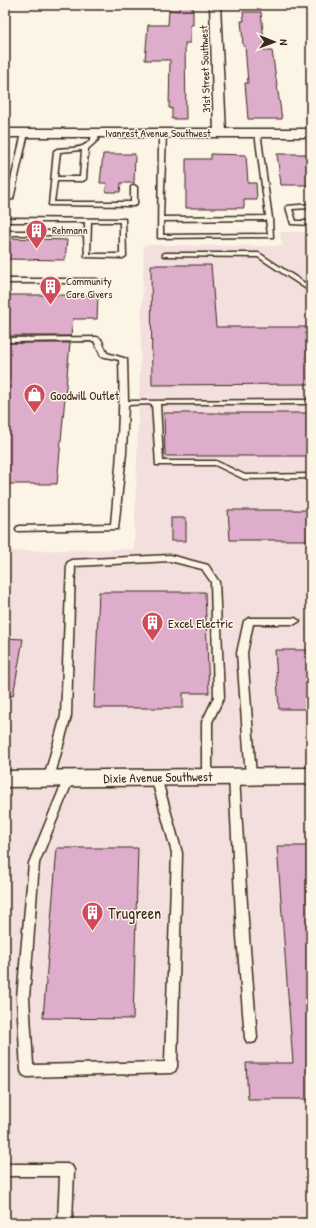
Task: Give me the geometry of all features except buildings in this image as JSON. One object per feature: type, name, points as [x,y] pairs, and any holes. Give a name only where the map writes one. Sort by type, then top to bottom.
[{"type":"street","name":"31st Street Southwest","points":[[215,5],[220,133]]},
{"type":"street","name":"Ivanrest Avenue Southwest","points":[[5,132],[311,133]]},
{"type":"street","name":"Dixie Avenue Southwest","points":[[5,779],[311,776]]},
{"type":"lane","points":[[5,199],[10,199],[25,132]]},
{"type":"lane","points":[[96,133],[95,140],[85,148],[57,151],[51,204],[134,204],[134,187]]},
{"type":"lane","points":[[163,133],[160,237],[271,236],[258,133]]},
{"type":"lane","points":[[54,180],[83,179],[85,148]]},
{"type":"lane","points":[[311,206],[289,207],[293,223],[311,223]]},
{"type":"lane","points":[[161,219],[269,218]]},
{"type":"lane","points":[[5,220],[88,220],[123,220],[123,256],[87,256],[88,220]]},
{"type":"lane","points":[[5,233],[88,233]]},
{"type":"lane","points":[[165,255],[259,255],[311,290]]},
{"type":"lane","points":[[5,281],[97,281]]},
{"type":"lane","points":[[5,340],[97,340],[104,354],[123,360],[124,403],[122,453],[115,527],[20,529]]},
{"type":"lane","points":[[156,402],[159,463],[216,464],[244,477],[311,476]]},
{"type":"lane","points":[[124,403],[311,402]]},
{"type":"lane","points":[[49,778],[66,716],[71,563],[170,558],[205,567],[215,582],[219,697],[207,722],[207,777]]},
{"type":"lane","points":[[251,1038],[243,936],[243,777],[246,721],[242,653],[249,621],[295,621]]},
{"type":"lane","points":[[69,778],[34,863],[23,998],[28,1070],[171,1067],[177,853],[156,777]]},
{"type":"lane","points":[[5,1170],[67,1170],[65,1223]]},
{"type":"shaded area","points":[[280,232],[311,232],[311,1223],[5,1223],[5,551],[134,549],[144,245],[282,246]]},
{"type":"place","name":"Rehmann","points":[[36,250]]},
{"type":"place","name":"Community Care Givers","points":[[51,306]]},
{"type":"place","name":"Goodwill Outlet","points":[[34,414]]},
{"type":"place","name":"Excel Electric","points":[[152,642]]},
{"type":"place","name":"Trugreen","points":[[93,932]]}]
